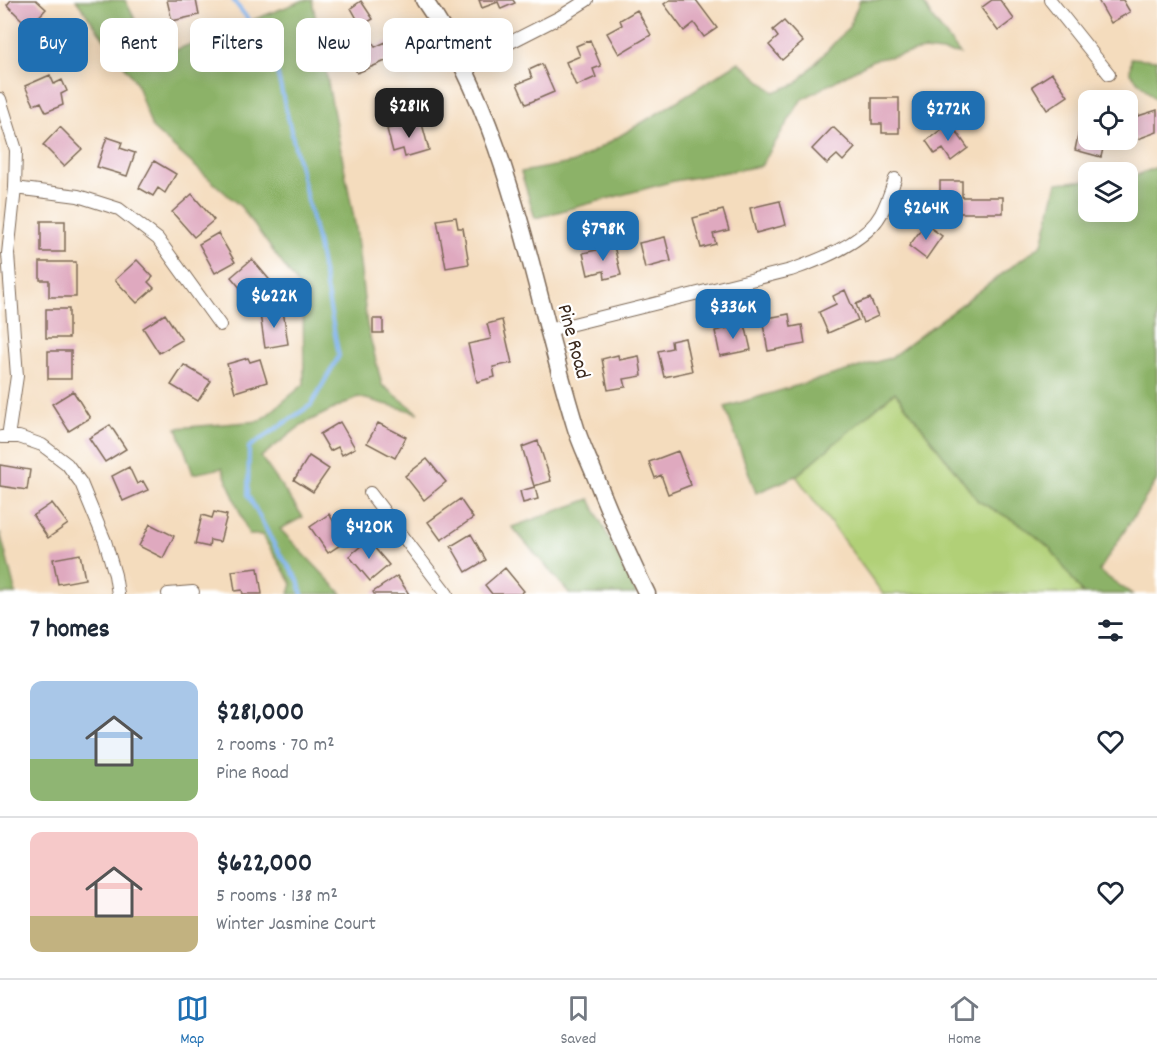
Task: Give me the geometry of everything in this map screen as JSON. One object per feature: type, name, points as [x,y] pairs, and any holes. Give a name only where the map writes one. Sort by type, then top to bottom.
[{"type":"street","name":"Pine Road","points":[[424,0],[437,18]]},
{"type":"street","points":[[513,41],[587,0]]},
{"type":"street","points":[[1050,0],[1109,74]]},
{"type":"street","name":"Pine Road","points":[[465,72],[476,94],[507,175],[575,425],[615,527],[647,594]]},
{"type":"street","points":[[0,99],[16,150],[15,188],[8,254],[17,376],[4,437],[18,437],[42,445],[67,464],[81,483],[105,541],[115,574],[118,594]]},
{"type":"street","points":[[549,330],[791,270],[822,259],[863,235],[881,216],[895,179]]},
{"type":"street","points":[[15,188],[78,196],[119,209],[158,239],[220,325]]},
{"type":"street","points":[[370,493],[447,594]]},
{"type":"street","points":[[168,594],[193,592]]},
{"type":"green space","points":[[76,0],[125,0],[134,18],[100,18],[100,33]]},
{"type":"green space","points":[[304,0],[312,0],[315,18],[296,18],[296,72],[326,72],[356,229],[367,325],[382,385],[419,413],[358,397],[303,424],[261,457],[303,517],[280,529],[342,594],[289,594],[292,584],[262,535],[249,535],[222,468],[193,474],[177,428],[260,421],[304,384],[303,292],[241,207],[152,128],[136,82],[129,72],[178,72],[178,49],[190,44],[190,72],[284,72],[284,18],[258,18]]},
{"type":"green space","points":[[860,0],[922,0],[932,18],[960,54],[924,50],[873,60],[801,100],[761,166],[674,181],[535,218],[521,172],[576,162],[739,62],[774,92],[796,84],[849,27]]},
{"type":"green space","points":[[1131,58],[1157,60],[1157,101],[1130,73]]},
{"type":"green space","points":[[1157,167],[1157,480],[1099,571],[1132,594],[1083,594],[1050,548],[1022,525],[978,501],[895,392],[796,476],[756,493],[725,407],[890,358],[1042,244],[1057,183],[1078,181],[1078,222],[1138,222],[1138,175]]},
{"type":"green space","points":[[895,392],[978,501],[1022,525],[1051,548],[1083,594],[883,594],[796,476]]},
{"type":"green space","points":[[590,499],[636,594],[570,594],[512,527]]},
{"type":"green space","points":[[0,532],[16,594],[0,594]]},
{"type":"building","points":[[11,0],[36,0],[46,9],[38,18],[20,18],[7,5]]},
{"type":"building","points":[[167,0],[196,0],[199,15],[178,20],[171,18]]},
{"type":"building","points":[[479,0],[513,0],[515,3],[501,9],[498,2],[482,8]]},
{"type":"building","points":[[670,0],[696,0],[717,28],[704,37],[694,23],[684,31],[664,4]]},
{"type":"building","points":[[992,0],[1000,0],[1014,19],[998,31],[981,8]]},
{"type":"building","points":[[1098,0],[1123,0],[1130,12],[1111,23]]},
{"type":"building","points":[[361,1],[373,19],[357,18],[351,8]]},
{"type":"building","points":[[637,10],[651,35],[619,54],[607,33],[622,25],[620,20]]},
{"type":"building","points":[[784,21],[803,42],[782,60],[769,45],[778,37],[773,30]]},
{"type":"building","points":[[371,38],[375,47],[383,43],[383,62],[371,67]]},
{"type":"building","points":[[590,40],[601,66],[593,69],[596,77],[576,86],[566,62],[580,56],[576,46]]},
{"type":"building","points":[[542,64],[554,92],[526,104],[517,84],[532,78],[529,70]]},
{"type":"building","points":[[1052,73],[1068,96],[1047,110],[1032,86]]},
{"type":"building","points":[[50,75],[54,84],[62,80],[67,91],[61,94],[63,105],[46,112],[41,102],[34,105],[25,86]]},
{"type":"building","points":[[872,98],[899,98],[899,133],[882,133],[882,124],[872,124]]},
{"type":"building","points":[[1157,110],[1157,132],[1138,139],[1138,116]]},
{"type":"building","points":[[421,120],[429,150],[405,157],[403,149],[393,152],[387,129]]},
{"type":"building","points":[[950,123],[968,148],[951,161],[943,149],[935,154],[926,141]]},
{"type":"building","points":[[60,127],[82,149],[64,166],[43,145]]},
{"type":"building","points":[[833,127],[855,148],[843,161],[837,155],[827,164],[812,149]]},
{"type":"building","points":[[1078,136],[1078,150],[1103,150],[1101,157],[1075,150]]},
{"type":"building","points":[[107,137],[122,142],[120,148],[135,153],[127,176],[97,167]]},
{"type":"building","points":[[154,161],[176,174],[165,193],[158,188],[153,196],[139,188]]},
{"type":"building","points":[[940,181],[962,181],[962,197],[1003,197],[1003,213],[940,213]]},
{"type":"building","points":[[192,194],[214,220],[194,237],[172,212]]},
{"type":"building","points":[[780,201],[786,225],[756,233],[750,208]]},
{"type":"building","points":[[723,210],[729,230],[713,234],[716,244],[701,248],[693,218]]},
{"type":"building","points":[[456,217],[458,228],[463,228],[469,264],[446,268],[437,220]]},
{"type":"building","points":[[41,221],[65,221],[65,252],[41,252]]},
{"type":"building","points":[[925,224],[942,236],[926,259],[909,246]]},
{"type":"building","points":[[218,233],[235,262],[215,273],[199,244]]},
{"type":"building","points":[[665,237],[671,261],[645,268],[639,243]]},
{"type":"building","points":[[614,246],[621,275],[605,279],[604,271],[588,275],[583,253]]},
{"type":"building","points":[[252,259],[273,284],[258,297],[252,290],[246,295],[231,277]]},
{"type":"building","points":[[137,260],[153,277],[148,282],[154,288],[137,303],[115,280]]},
{"type":"building","points":[[40,262],[76,262],[76,297],[49,297],[49,280],[40,280]]},
{"type":"building","points":[[845,290],[858,320],[828,333],[819,312],[836,304],[833,296]]},
{"type":"building","points":[[870,298],[878,316],[863,323],[856,304]]},
{"type":"building","points":[[46,309],[69,309],[69,338],[46,338]]},
{"type":"building","points":[[283,310],[288,344],[265,348],[260,314]]},
{"type":"building","points":[[165,314],[182,340],[159,353],[143,328]]},
{"type":"building","points":[[789,314],[791,327],[802,325],[805,344],[768,351],[762,319]]},
{"type":"building","points":[[373,319],[383,319],[383,333],[373,333]]},
{"type":"building","points":[[502,320],[512,363],[493,367],[495,377],[477,382],[468,344],[491,339],[487,324]]},
{"type":"building","points":[[745,324],[751,350],[720,356],[715,331]]},
{"type":"building","points":[[685,338],[692,371],[664,377],[658,351],[672,348],[671,341]]},
{"type":"building","points":[[48,351],[71,351],[71,379],[48,379]]},
{"type":"building","points":[[618,355],[619,360],[639,356],[642,376],[624,379],[626,387],[608,390],[602,359]]},
{"type":"building","points":[[248,358],[250,362],[260,359],[267,382],[235,392],[227,364]]},
{"type":"building","points":[[184,365],[211,381],[198,401],[171,385]]},
{"type":"building","points":[[73,391],[90,418],[69,431],[52,404]]},
{"type":"building","points":[[340,422],[355,448],[342,455],[338,447],[330,451],[320,434]]},
{"type":"building","points":[[378,423],[406,437],[395,458],[367,443]]},
{"type":"building","points":[[110,425],[126,449],[105,462],[89,438]]},
{"type":"building","points":[[538,441],[551,481],[534,486],[522,447]]},
{"type":"building","points":[[678,451],[691,485],[668,494],[661,475],[655,478],[649,462]]},
{"type":"building","points":[[309,456],[329,469],[313,492],[294,480]]},
{"type":"building","points":[[427,459],[446,482],[424,500],[405,476]]},
{"type":"building","points":[[0,465],[30,470],[27,490],[0,486]]},
{"type":"building","points":[[129,467],[137,484],[143,481],[148,490],[123,501],[112,476]]},
{"type":"building","points":[[535,487],[538,499],[523,503],[520,491]]},
{"type":"building","points":[[460,499],[473,518],[441,540],[428,522]]},
{"type":"building","points":[[52,503],[68,524],[48,538],[33,516]]},
{"type":"building","points":[[214,512],[227,515],[220,542],[210,540],[209,547],[195,544],[202,515],[212,518]]},
{"type":"building","points":[[329,514],[346,541],[328,553],[310,527]]},
{"type":"building","points":[[150,524],[174,536],[163,558],[139,546]]},
{"type":"building","points":[[471,534],[486,560],[466,572],[451,546]]},
{"type":"building","points":[[368,540],[389,565],[370,581],[349,556]]},
{"type":"building","points":[[80,554],[85,579],[58,584],[53,559]]},
{"type":"building","points":[[258,568],[262,594],[243,594],[242,590],[235,591],[232,571]]},
{"type":"building","points":[[505,568],[524,591],[520,594],[492,594],[485,585]]},
{"type":"building","points":[[397,576],[409,594],[374,594],[373,592]]},
{"type":"waterway","points":[[233,0],[266,42],[273,55],[317,240],[339,356],[311,405],[249,447],[248,495],[276,548],[298,580],[302,594]]}]
